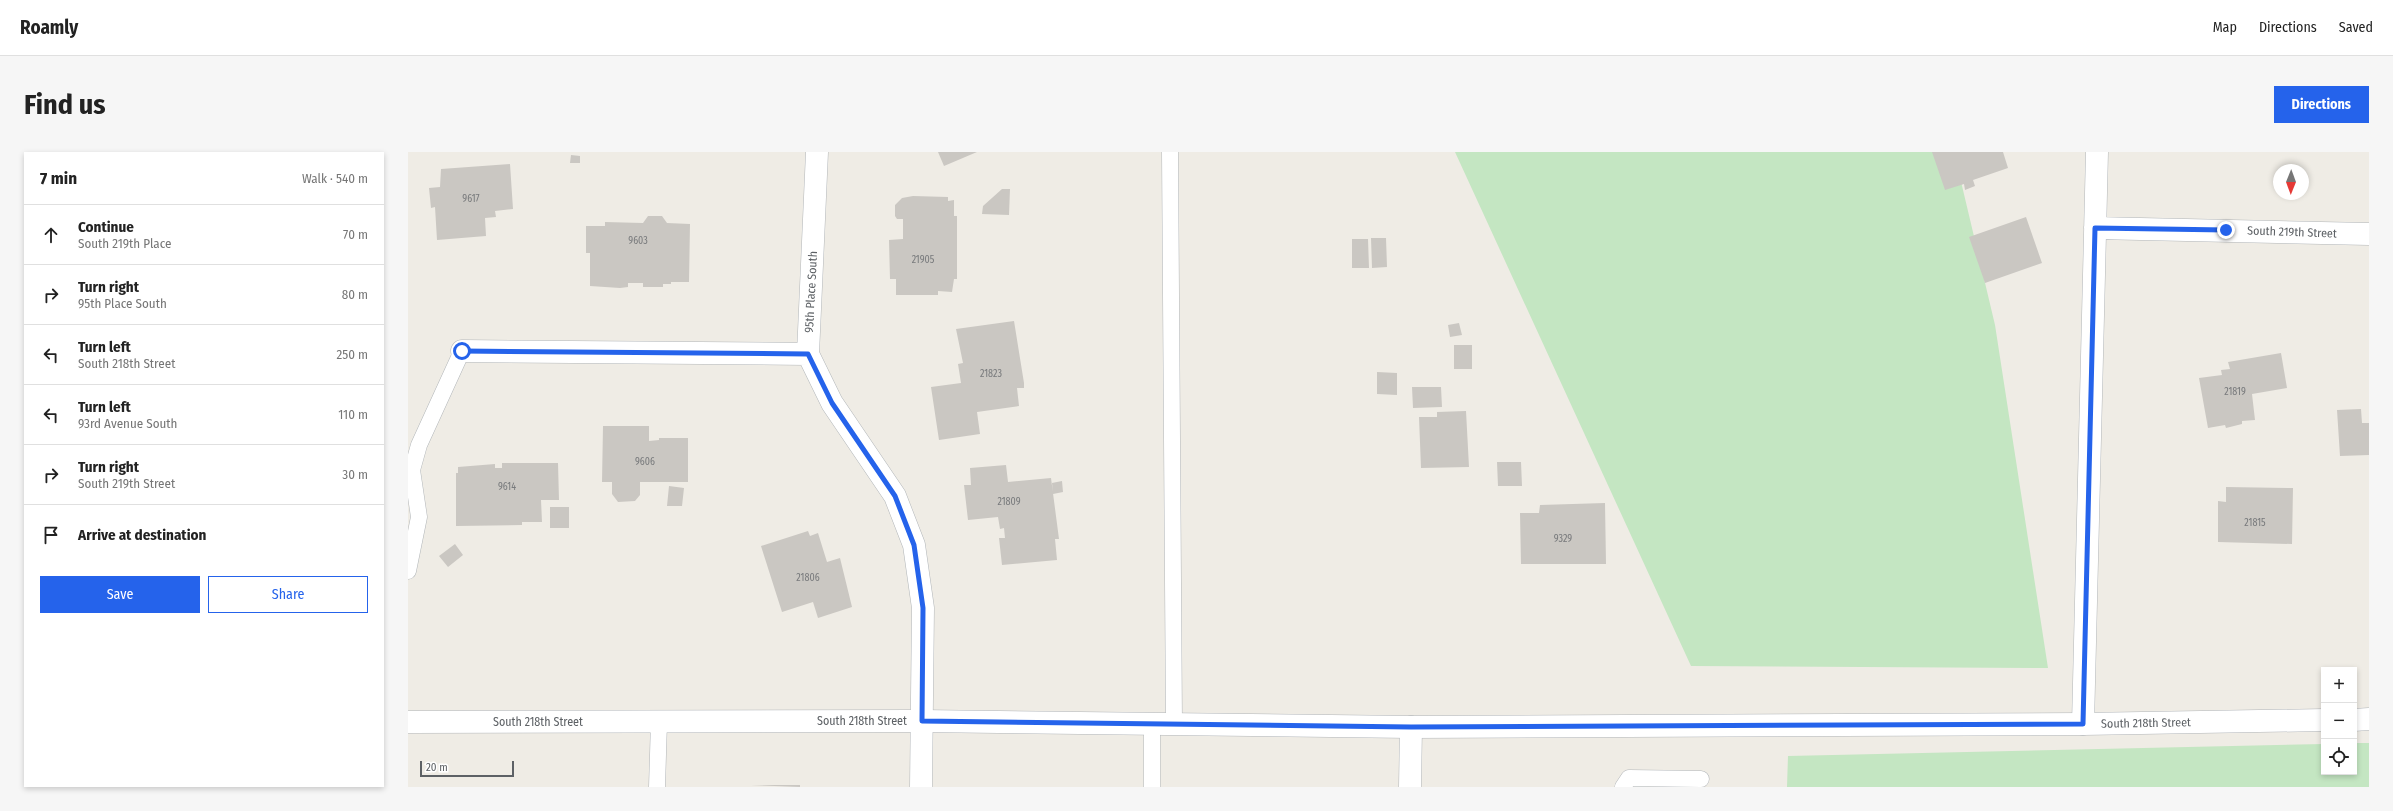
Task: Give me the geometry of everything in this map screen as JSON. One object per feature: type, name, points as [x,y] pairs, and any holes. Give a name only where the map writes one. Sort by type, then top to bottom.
[{"type":"street","name":"95th Place South","points":[[817,152],[808,354],[832,403],[895,496],[914,545],[923,608],[921,787]]},
{"type":"street","points":[[2083,724],[2097,152]]},
{"type":"street","name":"South 219th Street","points":[[2095,228],[2369,234]]},
{"type":"street","points":[[462,351],[808,354]]},
{"type":"street","points":[[2357,720],[2369,719]]},
{"type":"street","name":"South 218th Street","points":[[408,722],[922,721],[1411,727],[2083,724],[2321,720]]},
{"type":"street","points":[[1410,787],[1411,727]]},
{"type":"lane","points":[[1152,787],[1163,724],[1170,152]]},
{"type":"lane","points":[[408,571],[419,517],[412,470],[419,445],[462,351]]},
{"type":"lane","points":[[657,787],[659,722]]},
{"type":"lane","points":[[1623,787],[1629,778],[1701,779]]},
{"type":"green space","points":[[1455,152],[1954,152],[1995,325],[2048,668],[1691,666]]},
{"type":"green space","points":[[2357,743],[2369,743],[2369,787],[1787,787],[1788,756],[2321,744],[2321,775],[2357,775]]},
{"type":"building","points":[[938,152],[977,152],[944,166]]},
{"type":"building","points":[[1932,152],[2003,152],[2008,168],[1973,180],[1975,186],[1965,190],[1964,184],[1945,190]]},
{"type":"building","points":[[571,155],[580,156],[580,163],[570,163]]},
{"type":"building","points":[[510,164],[513,209],[495,211],[496,217],[485,218],[486,236],[437,240],[435,207],[431,208],[429,188],[440,187],[441,169]]},
{"type":"building","points":[[1002,189],[1010,189],[1009,215],[982,214],[983,206]]},
{"type":"building","points":[[913,196],[948,197],[948,201],[954,200],[954,216],[957,216],[957,279],[954,279],[952,292],[938,291],[938,295],[896,295],[896,279],[890,279],[889,240],[903,239],[903,219],[897,219],[895,216],[895,205],[902,198]]},
{"type":"building","points":[[648,216],[662,216],[667,223],[690,224],[689,282],[671,282],[671,284],[663,284],[663,287],[643,287],[643,283],[628,283],[628,287],[620,288],[590,286],[590,253],[586,253],[586,226],[605,226],[605,222],[643,223]]},
{"type":"building","points":[[2026,217],[2042,263],[1985,283],[1969,237]]},
{"type":"building","points":[[1371,238],[1386,238],[1387,267],[1372,268]]},
{"type":"building","points":[[1352,239],[1368,239],[1369,268],[1352,268]]},
{"type":"building","points":[[1014,321],[1024,383],[1024,388],[1017,388],[1019,406],[977,412],[980,434],[939,440],[931,387],[961,383],[958,364],[963,363],[956,329]]},
{"type":"building","points":[[1459,323],[1462,335],[1450,337],[1448,325]]},
{"type":"building","points":[[1454,345],[1472,345],[1472,369],[1454,369]]},
{"type":"building","points":[[2281,353],[2287,388],[2252,394],[2255,420],[2242,421],[2242,424],[2226,428],[2225,425],[2208,428],[2199,378],[2222,375],[2221,370],[2230,369],[2228,362]]},
{"type":"building","points":[[1377,372],[1397,373],[1397,395],[1377,394]]},
{"type":"building","points":[[1412,387],[1441,387],[1442,407],[1413,408]]},
{"type":"building","points":[[2361,409],[2362,423],[2369,423],[2369,455],[2340,456],[2337,410]]},
{"type":"building","points":[[1466,411],[1469,467],[1421,468],[1419,417],[1437,417],[1437,412]]},
{"type":"building","points":[[603,426],[649,426],[649,441],[659,440],[659,438],[688,438],[688,482],[640,482],[640,495],[635,501],[618,502],[612,494],[612,482],[602,482]]},
{"type":"building","points":[[1497,462],[1521,462],[1522,486],[1498,486]]},
{"type":"building","points":[[502,463],[558,463],[559,500],[541,500],[542,522],[522,522],[522,525],[456,526],[456,473],[458,473],[458,467],[495,464],[495,468],[502,468]]},
{"type":"building","points":[[1006,465],[1008,482],[1051,478],[1059,539],[1055,539],[1057,560],[1002,565],[999,538],[1005,538],[1004,528],[1000,529],[998,517],[968,520],[964,485],[971,485],[970,468]]},
{"type":"building","points":[[1062,481],[1063,492],[1053,494],[1052,483]]},
{"type":"building","points":[[669,486],[684,488],[682,506],[667,506]]},
{"type":"building","points":[[2226,487],[2293,488],[2292,544],[2218,542],[2218,501],[2226,502]]},
{"type":"building","points":[[1605,503],[1606,564],[1521,564],[1520,513],[1539,513],[1540,505]]},
{"type":"building","points":[[550,507],[569,507],[569,528],[550,528]]},
{"type":"building","points":[[808,531],[810,536],[818,533],[827,562],[840,558],[852,607],[818,618],[813,602],[782,612],[761,546]]},
{"type":"building","points":[[455,544],[463,555],[448,567],[439,556]]},
{"type":"building","points":[[751,785],[800,785],[800,787]]},
{"type":"route","points":[[462,351],[808,354],[832,403],[895,496],[914,545],[923,608],[922,721],[1411,727],[2083,724],[2095,228],[2226,230]]}]
